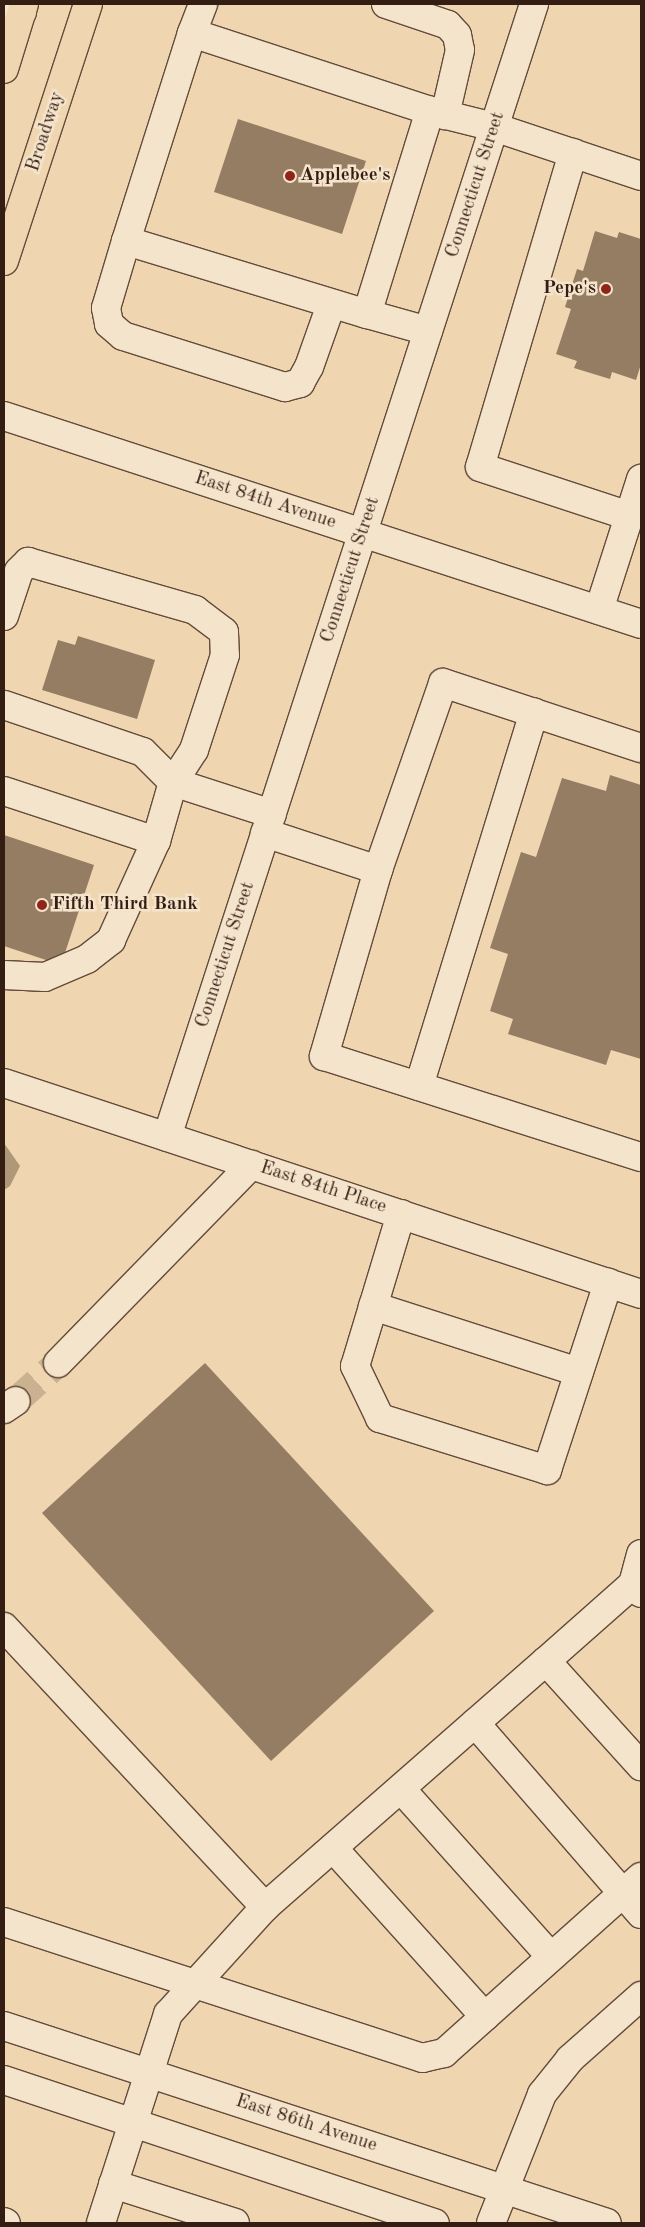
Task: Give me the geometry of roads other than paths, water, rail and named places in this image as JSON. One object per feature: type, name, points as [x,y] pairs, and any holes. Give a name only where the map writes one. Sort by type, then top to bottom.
[{"type":"main road","name":"Broadway","points":[[4,261],[88,4]]},
{"type":"main road","points":[[4,69],[17,8]]},
{"type":"street","points":[[203,4],[192,33],[106,308],[109,324],[123,336],[285,387],[300,383],[309,367],[331,305]]},
{"type":"street","points":[[367,314],[460,50],[457,35],[448,25],[386,4]]},
{"type":"street","name":"Connecticut Street","points":[[167,1137],[534,4]]},
{"type":"street","points":[[192,33],[438,113],[494,127],[641,176]]},
{"type":"street","points":[[574,154],[480,467],[629,516]]},
{"type":"street","points":[[126,241],[331,305],[428,332]]},
{"type":"street","name":"East 84th Avenue","points":[[4,416],[641,624]]},
{"type":"street","points":[[599,610],[641,479]]},
{"type":"street","points":[[4,616],[19,570],[28,562],[195,610],[224,632],[224,655],[211,703],[194,750],[173,782],[156,842],[111,940],[87,959],[45,977],[4,974]]},
{"type":"street","points":[[641,748],[443,683],[378,870],[324,1056],[641,1157]]},
{"type":"street","points":[[4,705],[143,752],[173,782],[378,870]]},
{"type":"street","points":[[419,1086],[534,712]]},
{"type":"street","points":[[4,791],[156,842]]},
{"type":"street","name":"East 84th Place","points":[[4,1083],[641,1294]]},
{"type":"street","points":[[58,1363],[251,1164]]},
{"type":"street","points":[[402,1214],[355,1366],[380,1418],[547,1470],[608,1283]]},
{"type":"street","points":[[373,1306],[579,1372]]},
{"type":"street","points":[[101,2223],[168,2014],[265,1907],[546,1661],[637,1589],[641,1554]]},
{"type":"street","points":[[9,1641],[265,1907]]},
{"type":"street","points":[[546,1661],[641,1766]]},
{"type":"street","points":[[475,1723],[632,1886],[641,1914]]},
{"type":"street","points":[[401,1789],[551,1957]]},
{"type":"street","points":[[333,1848],[485,2017]]},
{"type":"street","points":[[4,1922],[422,2058],[444,2053],[632,1886]]},
{"type":"street","points":[[491,2223],[502,2189],[542,2094],[570,2059],[641,1996]]},
{"type":"street","name":"East 86th Avenue","points":[[4,2026],[607,2223]]},
{"type":"street","points":[[4,2080],[133,2121],[435,2223]]},
{"type":"street","points":[[113,2184],[235,2223]]},
{"type":"tunnel","points":[[16,1401],[58,1363]]},
{"type":"place","name":"Applebee's","points":[[290,176]]},
{"type":"place","name":"Pepe's","points":[[606,289]]},
{"type":"place","name":"Fifth Third Bank","points":[[42,905]]}]
